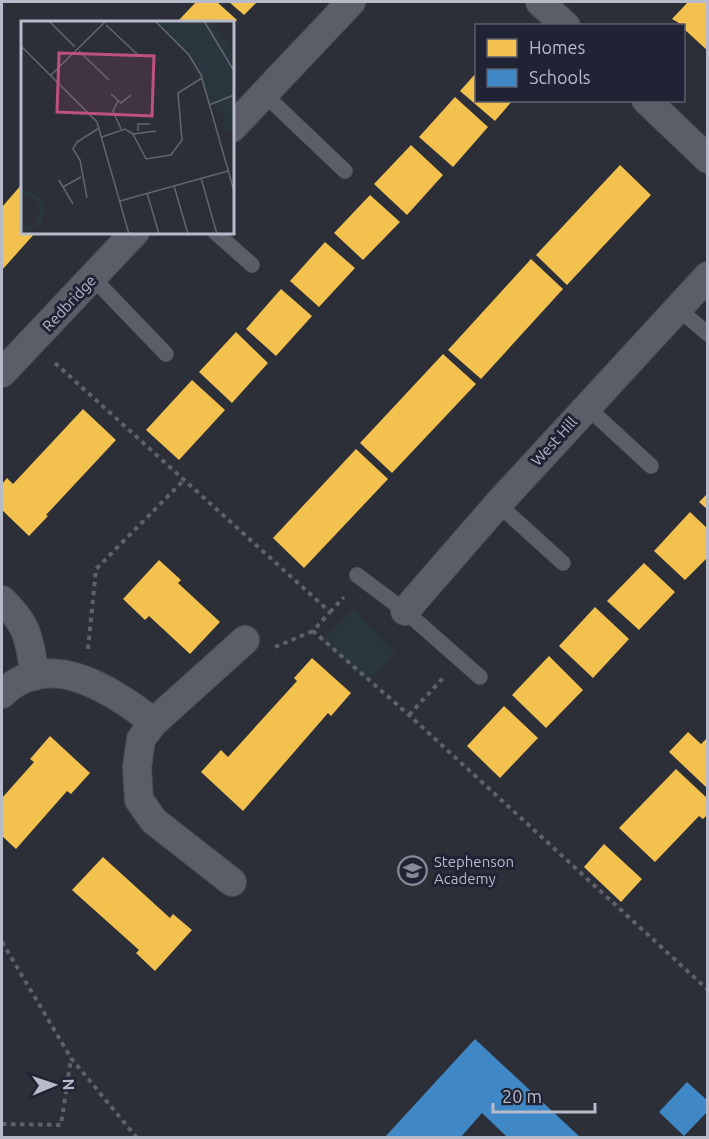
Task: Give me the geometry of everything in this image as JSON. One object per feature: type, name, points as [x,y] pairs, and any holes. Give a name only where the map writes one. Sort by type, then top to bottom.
[{"type":"street","points":[[234,126],[351,2]]},
{"type":"street","points":[[540,2],[564,24]]},
{"type":"street","points":[[648,102],[708,159]]},
{"type":"street","name":"Redbridge","points":[[2,373],[133,234]]},
{"type":"street","name":"West Hill","points":[[405,611],[586,406],[676,307],[708,276]]},
{"type":"street","points":[[2,600],[20,617],[30,639],[35,676]]},
{"type":"street","points":[[232,882],[154,821],[139,800],[137,767],[141,739],[154,722],[245,640]]},
{"type":"street","points":[[2,694],[8,687],[35,676],[57,673],[84,679],[128,703],[154,722]]},
{"type":"lane","points":[[264,94],[345,171]]},
{"type":"lane","points":[[217,234],[252,265]]},
{"type":"lane","points":[[93,278],[166,354]]},
{"type":"lane","points":[[676,307],[708,334]]},
{"type":"lane","points":[[586,406],[651,466]]},
{"type":"lane","points":[[498,504],[563,563]]},
{"type":"lane","points":[[357,575],[405,611],[480,677]]},
{"type":"path","points":[[32,342],[330,612],[313,631],[409,715],[708,990]]},
{"type":"path","points":[[84,679],[96,570],[183,481]]},
{"type":"path","points":[[409,715],[460,660]]},
{"type":"path","points":[[2,942],[71,1059],[137,1137]]},
{"type":"path","points":[[2,1124],[61,1125],[71,1059]]},
{"type":"shaded area","points":[[353,609],[396,654],[368,682],[321,641]]},
{"type":"building: Homes","points":[[196,2],[217,2],[237,20],[234,23],[234,21],[178,21]]},
{"type":"building: Homes","points":[[229,2],[257,2],[244,15]]},
{"type":"building: Homes","points":[[688,2],[708,2],[708,51],[685,30],[685,24],[672,19]]},
{"type":"building: Homes","points":[[475,74],[475,102],[511,102],[495,121],[460,91]]},
{"type":"building: Homes","points":[[455,97],[488,127],[453,167],[419,137]]},
{"type":"building: Homes","points":[[411,145],[443,175],[407,215],[374,184]]},
{"type":"building: Homes","points":[[620,165],[651,195],[567,285],[536,255]]},
{"type":"building: Homes","points":[[21,185],[21,234],[34,234],[2,270],[2,207]]},
{"type":"building: Homes","points":[[370,195],[400,222],[363,260],[334,233]]},
{"type":"building: Homes","points":[[325,242],[355,268],[319,307],[290,281]]},
{"type":"building: Homes","points":[[531,259],[563,289],[481,379],[448,350]]},
{"type":"building: Homes","points":[[281,289],[312,316],[276,356],[246,329]]},
{"type":"building: Homes","points":[[236,332],[268,363],[232,403],[199,372]]},
{"type":"building: Homes","points":[[443,354],[476,384],[392,473],[360,443]]},
{"type":"building: Homes","points":[[192,380],[225,410],[179,460],[146,430]]},
{"type":"building: Homes","points":[[83,409],[116,440],[29,536],[2,510],[2,484],[7,478],[13,484]]},
{"type":"building: Homes","points":[[356,449],[388,479],[304,568],[273,538]]},
{"type":"building: Homes","points":[[708,493],[708,510],[699,502]]},
{"type":"building: Homes","points":[[690,512],[708,529],[708,557],[685,580],[654,551]]},
{"type":"building: Homes","points":[[159,560],[181,580],[178,583],[220,622],[190,654],[149,616],[145,620],[123,599]]},
{"type":"building: Homes","points":[[644,563],[675,592],[639,630],[607,601]]},
{"type":"building: Homes","points":[[595,607],[629,639],[593,678],[559,646]]},
{"type":"building: Homes","points":[[549,656],[583,690],[546,728],[512,695]]},
{"type":"building: Homes","points":[[312,658],[351,693],[331,716],[328,713],[243,811],[201,772],[221,750],[228,757],[297,681],[294,678]]},
{"type":"building: Homes","points":[[504,706],[538,738],[500,778],[467,746]]},
{"type":"building: Homes","points":[[688,732],[701,744],[708,737],[708,789],[669,752]]},
{"type":"building: Homes","points":[[50,736],[90,773],[71,794],[67,791],[16,849],[2,836],[2,798],[34,762],[30,759]]},
{"type":"building: Homes","points":[[676,769],[708,799],[708,814],[703,819],[699,816],[655,862],[619,828]]},
{"type":"building: Homes","points":[[604,844],[642,879],[621,902],[584,867]]},
{"type":"building: Homes","points":[[103,857],[170,918],[173,914],[192,930],[155,971],[136,953],[139,950],[72,890]]},
{"type":"building: Schools","points":[[475,1039],[581,1138],[508,1138],[482,1113],[460,1138],[384,1138]]},
{"type":"building: Schools","points":[[687,1082],[708,1101],[708,1111],[684,1136],[659,1112]]},
{"type":"place","name":"Stephenson Academy","points":[[413,870]]}]
